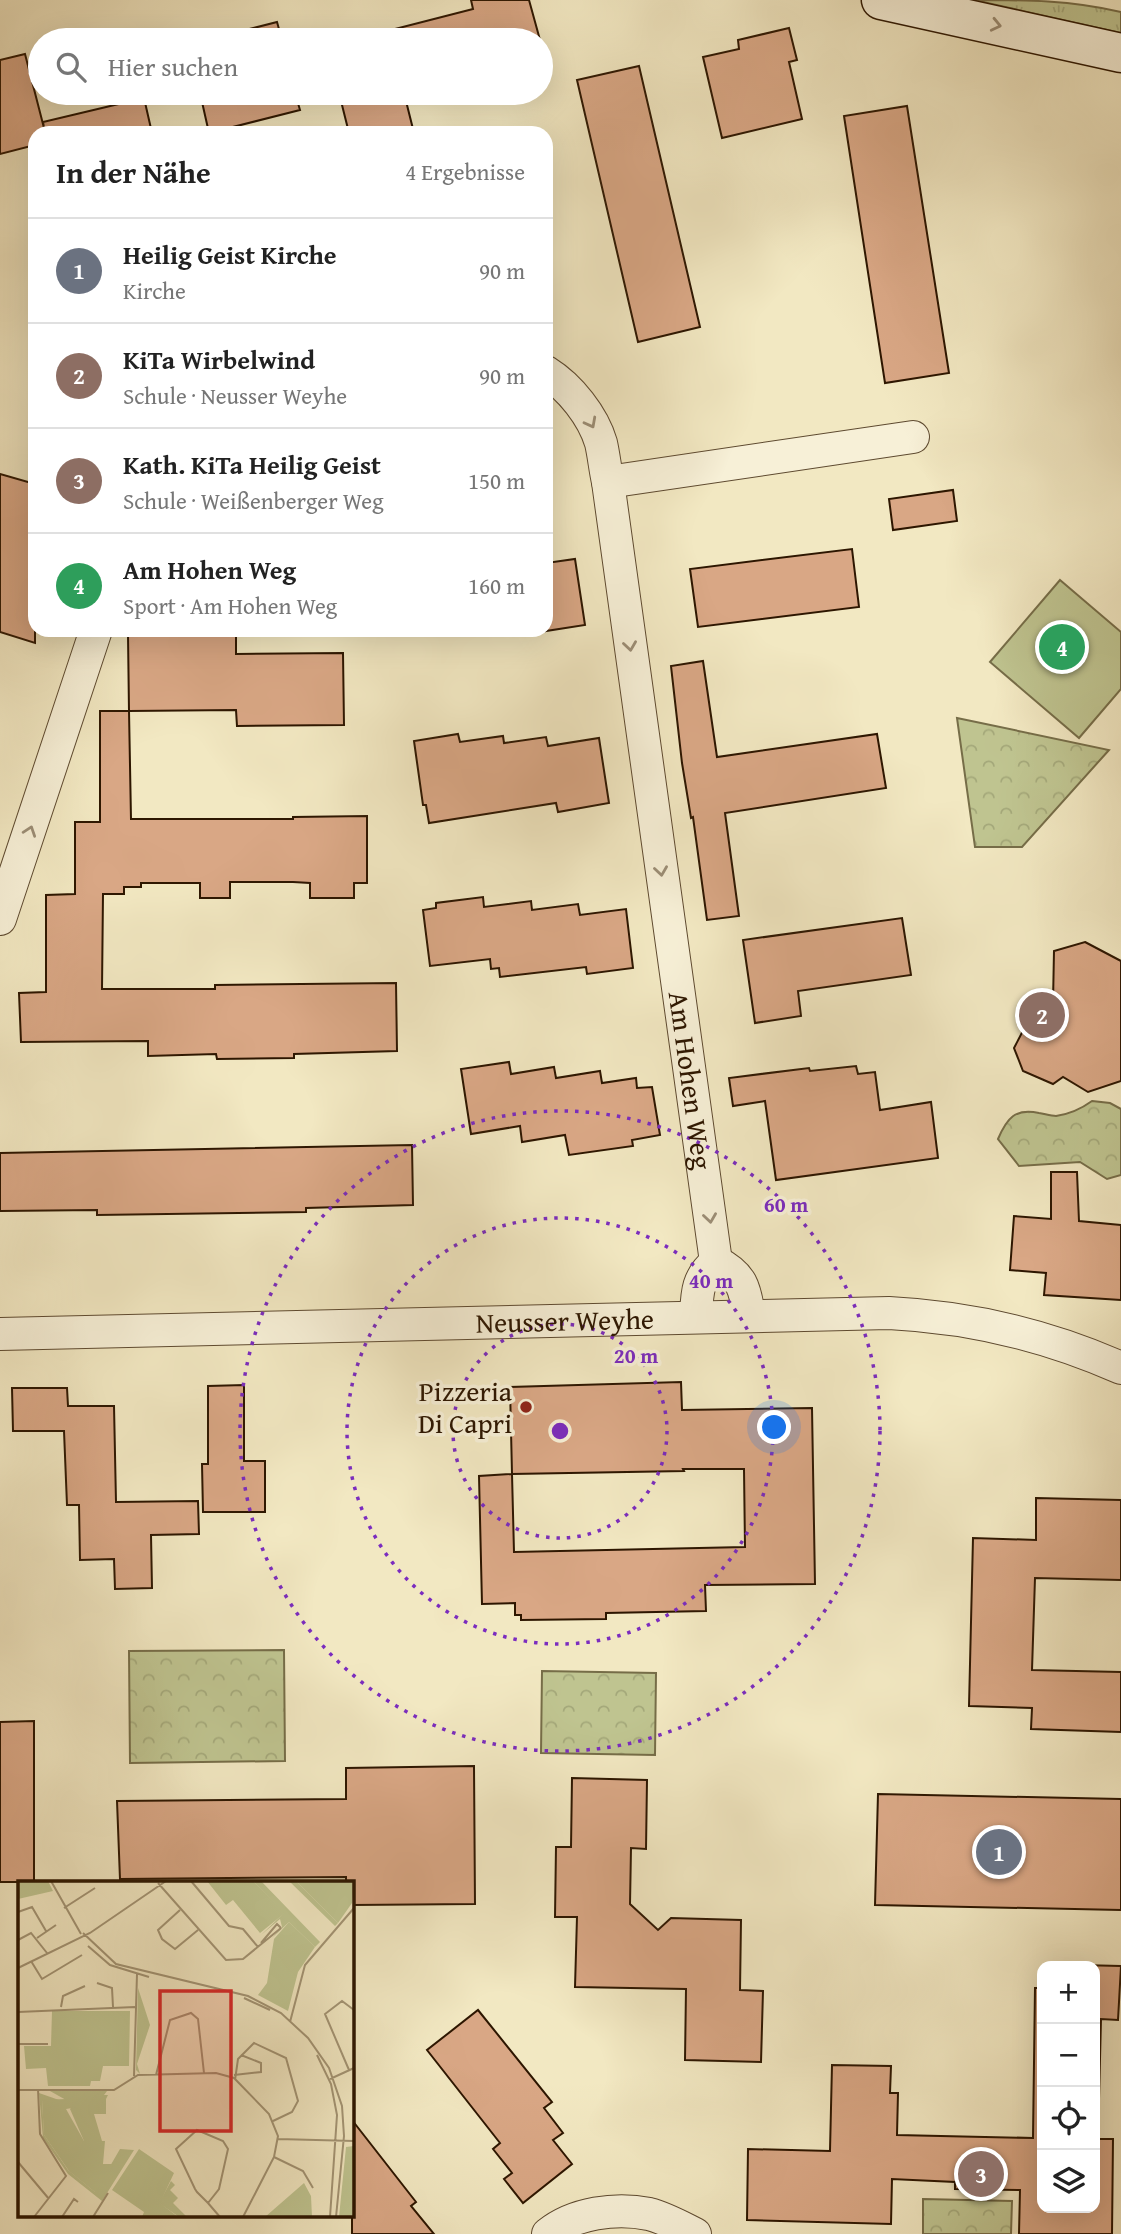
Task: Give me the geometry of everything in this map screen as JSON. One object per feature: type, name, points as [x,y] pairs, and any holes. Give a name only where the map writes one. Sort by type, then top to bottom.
[{"type":"main road","points":[[881,0],[1121,53]]},
{"type":"street","name":"Am Hohen Weg","points":[[553,378],[568,391],[587,415],[600,443],[716,1262]]},
{"type":"street","points":[[607,482],[913,437]]},
{"type":"street","points":[[0,919],[94,637]]},
{"type":"street","points":[[696,1316],[696,1291],[700,1280],[716,1262],[737,1276],[745,1291],[749,1315]]},
{"type":"street","name":"Neusser Weyhe","points":[[0,1334],[889,1313],[933,1315],[973,1321],[1042,1338],[1121,1368]]},
{"type":"street","points":[[548,2234],[556,2227],[589,2214],[618,2211],[649,2214],[695,2234]]},
{"type":"green space","points":[[974,0],[1066,3],[1121,12],[1121,33]]},
{"type":"green space","points":[[1060,580],[1121,632],[1121,689],[1079,738],[990,662]]},
{"type":"green space","points":[[957,718],[1109,750],[1022,847],[975,847]]},
{"type":"green space","points":[[1092,1101],[1110,1103],[1121,1109],[1121,1175],[1107,1179],[1080,1162],[1019,1166],[998,1139],[1005,1125],[1018,1113],[1056,1116],[1075,1111]]},
{"type":"green space","points":[[284,1650],[285,1761],[130,1763],[129,1651]]},
{"type":"green space","points":[[542,1671],[656,1673],[655,1755],[541,1753]]},
{"type":"green space","points":[[923,2199],[1012,2201],[1011,2234],[923,2234]]},
{"type":"building","points":[[471,0],[529,0],[537,28],[399,28],[473,9]]},
{"type":"building","points":[[277,22],[279,28],[253,28]]},
{"type":"building","points":[[789,28],[797,60],[789,62],[802,119],[722,138],[703,57],[739,49],[738,40]]},
{"type":"building","points":[[25,54],[28,66],[28,105],[38,105],[43,126],[28,126],[28,147],[0,154],[0,60]]},
{"type":"building","points":[[639,66],[700,327],[638,342],[577,80]]},
{"type":"building","points":[[115,105],[146,105],[150,126],[44,126],[43,122]]},
{"type":"building","points":[[203,105],[299,105],[300,110],[237,126],[207,126]]},
{"type":"building","points":[[342,105],[407,105],[412,126],[347,126]]},
{"type":"building","points":[[907,106],[949,373],[885,383],[844,116]]},
{"type":"building","points":[[0,474],[28,482],[28,637],[35,637],[35,643],[0,632]]},
{"type":"building","points":[[953,490],[957,521],[893,530],[889,499]]},
{"type":"building","points":[[852,549],[859,607],[698,627],[690,569]]},
{"type":"building","points":[[575,559],[585,625],[553,630],[553,562]]},
{"type":"building","points":[[128,637],[236,637],[236,654],[343,653],[344,725],[237,726],[236,710],[129,711]]},
{"type":"building","points":[[703,661],[717,757],[877,734],[886,788],[725,813],[739,916],[707,920],[693,817],[691,818],[682,763],[671,666]]},
{"type":"building","points":[[100,711],[129,711],[131,819],[367,816],[367,883],[354,883],[354,898],[310,898],[310,883],[293,882],[230,882],[230,898],[200,898],[200,883],[141,883],[141,887],[124,887],[124,894],[103,894],[102,989],[215,989],[215,985],[396,983],[397,1051],[294,1054],[294,1058],[217,1059],[216,1054],[148,1056],[148,1041],[21,1042],[19,993],[46,992],[46,895],[75,894],[75,822],[100,822]]},
{"type":"building","points":[[458,734],[460,742],[503,736],[504,743],[546,737],[548,746],[599,738],[609,803],[558,812],[556,803],[429,823],[426,805],[423,805],[414,741]]},
{"type":"building","points":[[483,897],[484,907],[531,901],[532,910],[578,904],[580,915],[626,909],[633,968],[587,974],[586,967],[500,977],[499,968],[491,969],[490,959],[430,966],[423,910],[436,908],[436,903]]},
{"type":"building","points":[[902,918],[911,975],[798,991],[801,1016],[755,1023],[743,940]]},
{"type":"building","points":[[1085,942],[1121,961],[1121,1081],[1088,1092],[1063,1077],[1053,1084],[1023,1071],[1014,1048],[1038,1002],[1053,1003],[1054,951]]},
{"type":"building","points":[[509,1062],[511,1074],[554,1067],[556,1078],[600,1071],[602,1083],[636,1078],[637,1088],[652,1087],[660,1135],[632,1140],[633,1146],[569,1155],[565,1135],[522,1142],[520,1126],[471,1134],[461,1069]]},
{"type":"building","points":[[856,1066],[858,1074],[875,1072],[880,1110],[931,1102],[938,1158],[776,1180],[765,1101],[733,1106],[729,1078],[809,1068],[810,1071]]},
{"type":"building","points":[[412,1145],[413,1205],[306,1208],[306,1212],[97,1215],[97,1210],[0,1211],[0,1153]]},
{"type":"building","points":[[1051,1172],[1077,1172],[1079,1221],[1121,1225],[1121,1300],[1044,1295],[1046,1273],[1010,1270],[1014,1216],[1051,1219]]},
{"type":"building","points":[[681,1382],[682,1410],[812,1408],[815,1584],[705,1585],[706,1611],[606,1613],[606,1619],[521,1620],[521,1615],[515,1615],[515,1603],[482,1604],[479,1476],[512,1474],[510,1387]],"holes":[[[683,1469],[744,1469],[745,1547],[514,1552],[512,1474],[684,1471]]]},
{"type":"building","points":[[244,1385],[244,1461],[265,1461],[265,1512],[203,1512],[202,1464],[208,1464],[208,1386]]},
{"type":"building","points":[[12,1388],[67,1388],[68,1406],[114,1406],[116,1502],[198,1501],[199,1534],[151,1535],[152,1588],[115,1589],[114,1559],[80,1560],[79,1505],[67,1505],[64,1431],[13,1431]]},
{"type":"building","points":[[1036,1498],[1121,1500],[1121,1580],[1035,1578],[1032,1670],[1121,1672],[1121,1732],[1031,1729],[1032,1708],[969,1706],[973,1538],[1036,1540]]},
{"type":"building","points":[[34,1721],[34,1881],[0,1882],[0,1722]]},
{"type":"building","points":[[474,1766],[475,1904],[354,1905],[354,1881],[346,1881],[346,1877],[120,1879],[117,1801],[346,1799],[346,1768]]},
{"type":"building","points":[[572,1778],[647,1780],[646,1849],[631,1848],[630,1904],[658,1930],[671,1918],[741,1920],[740,1990],[763,1991],[761,2062],[685,2060],[686,1989],[575,1987],[577,1917],[555,1917],[556,1847],[571,1847]]},
{"type":"building","points":[[878,1794],[1121,1799],[1121,1910],[875,1905]]},
{"type":"building","points":[[1100,1965],[1121,1966],[1118,2020],[1101,2019],[1100,2059]]},
{"type":"building","points":[[1035,1988],[1037,2213],[1100,2213],[1100,2139],[1113,2139],[1112,2234],[1019,2234],[1020,2190],[955,2189],[955,2182],[892,2179],[891,2224],[747,2220],[748,2149],[830,2151],[832,2065],[891,2066],[890,2093],[898,2093],[897,2135],[1033,2138]]},
{"type":"building","points":[[478,2010],[552,2102],[544,2108],[563,2133],[553,2140],[572,2164],[523,2203],[504,2179],[512,2173],[493,2149],[500,2143],[427,2050]]},
{"type":"building","points":[[354,2123],[416,2202],[411,2206],[434,2234],[352,2234]]},
{"type":"place","name":"Am Hohen Weg","points":[[1062,647]]},
{"type":"place","name":"KiTa Wirbelwind","points":[[1042,1015]]},
{"type":"place","name":"Pizzeria Di Capri","points":[[526,1407]]},
{"type":"place","name":"Heilig Geist Kirche","points":[[999,1852]]},
{"type":"place","name":"Kath. KiTa Heilig Geist","points":[[981,2174]]}]
